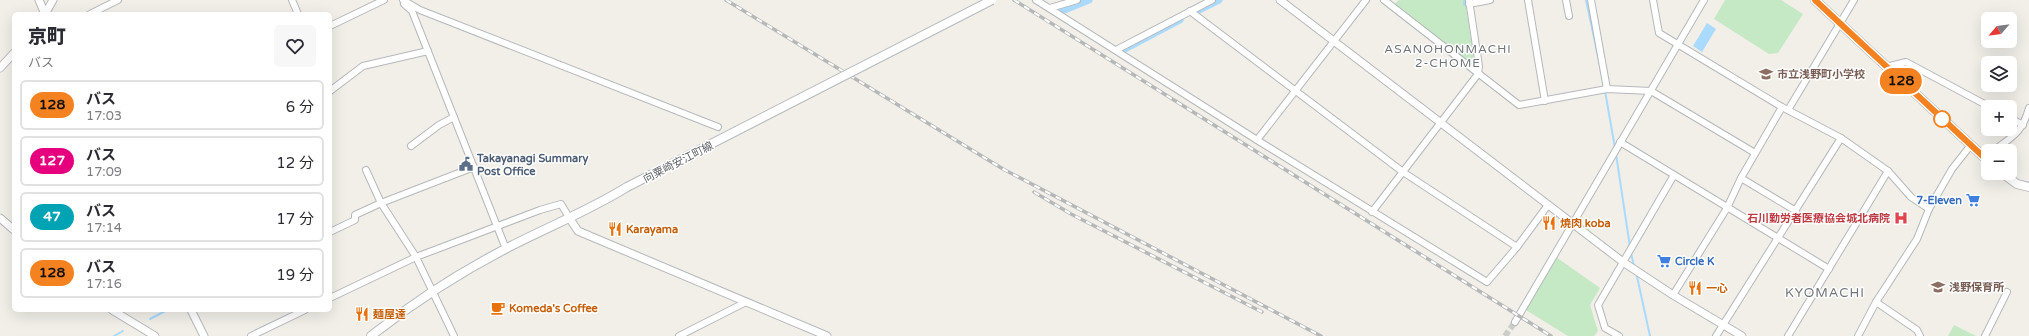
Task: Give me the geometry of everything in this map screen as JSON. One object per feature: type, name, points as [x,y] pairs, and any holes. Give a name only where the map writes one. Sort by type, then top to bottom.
[{"type":"main road","name":"向粟崎安江町線","points":[[371,336],[433,293],[506,249],[570,218],[992,0]]},
{"type":"main road","points":[[1815,0],[1886,67],[1981,152]]},
{"type":"main road","points":[[2012,180],[2017,184],[2029,188]]},
{"type":"street","points":[[39,0],[44,12]]},
{"type":"street","points":[[46,12],[53,0]]},
{"type":"street","points":[[94,12],[118,0]]},
{"type":"street","points":[[292,0],[297,12]]},
{"type":"street","points":[[332,25],[384,0]]},
{"type":"street","points":[[399,0],[412,11],[506,249]]},
{"type":"street","points":[[403,0],[420,10],[718,127]]},
{"type":"street","points":[[1036,0],[1372,212],[1487,282],[1517,247],[1548,205]]},
{"type":"street","points":[[1050,8],[1077,0]]},
{"type":"street","points":[[1116,50],[1212,0]]},
{"type":"street","points":[[1280,0],[1623,262],[1673,295],[1742,336]]},
{"type":"street","points":[[1257,140],[1366,0]]},
{"type":"street","points":[[1384,0],[1520,105],[1607,89],[1650,91],[1755,153]]},
{"type":"street","points":[[1372,212],[1442,124],[1478,74],[1479,66],[1469,2],[1490,0]]},
{"type":"street","points":[[1528,0],[1545,101]]},
{"type":"street","points":[[1566,0],[1569,16]]},
{"type":"street","points":[[1591,0],[1607,89]]},
{"type":"street","points":[[1653,0],[1659,33],[1785,109],[1841,138],[1888,171],[1911,197],[1930,209]]},
{"type":"street","points":[[1515,322],[1650,91],[1679,45],[1704,0]]},
{"type":"street","points":[[1673,295],[1727,208],[1755,153],[1840,24],[1854,0]]},
{"type":"street","points":[[1190,11],[1403,172],[1517,247]]},
{"type":"street","points":[[332,89],[363,66],[428,51]]},
{"type":"street","points":[[0,68],[12,54]]},
{"type":"street","points":[[1886,67],[1906,62],[1981,102]]},
{"type":"street","points":[[2001,144],[2019,131],[2023,125],[2029,108]]},
{"type":"street","points":[[411,146],[435,128],[454,117]]},
{"type":"street","points":[[2017,122],[2023,125]]},
{"type":"street","points":[[1716,336],[1841,138]]},
{"type":"street","points":[[1620,142],[1829,269]]},
{"type":"street","points":[[1858,336],[1876,302],[1917,239],[1930,209],[1952,169],[1971,145]]},
{"type":"street","points":[[332,231],[355,220],[355,215],[381,203],[474,167]]},
{"type":"street","points":[[366,170],[381,203],[416,257],[454,336]]},
{"type":"street","points":[[1788,336],[1888,171]]},
{"type":"street","points":[[1619,336],[1605,328],[1598,306],[1674,175]]},
{"type":"street","points":[[1741,178],[1796,211]]},
{"type":"street","points":[[332,297],[416,257],[496,226],[561,204],[578,231],[825,336]]},
{"type":"street","points":[[0,218],[12,228]]},
{"type":"street","points":[[1985,336],[2007,292]]},
{"type":"street","points":[[679,336],[746,302]]},
{"type":"street","points":[[1876,302],[1917,330],[1920,336]]},
{"type":"street","points":[[115,312],[155,336]]},
{"type":"street","points":[[192,312],[204,336]]},
{"type":"street","points":[[251,336],[301,312]]},
{"type":"green space","points":[[1399,0],[1465,0],[1475,65],[1472,66],[1393,5]]},
{"type":"green space","points":[[1725,0],[1781,0],[1803,14],[1778,53],[1769,54],[1714,19]]},
{"type":"green space","points":[[1556,257],[1600,288],[1590,305],[1598,331],[1594,336],[1568,336],[1526,310]]},
{"type":"green space","points":[[1954,325],[1976,336],[1948,336]]},
{"type":"water","points":[[1707,23],[1716,29],[1702,52],[1693,46]]},
{"type":"waterway","points":[[1062,11],[1089,0]]},
{"type":"waterway","points":[[1199,10],[1219,0]]},
{"type":"waterway","points":[[1464,0],[1464,5]]},
{"type":"waterway","points":[[1586,0],[1602,75]]},
{"type":"waterway","points":[[1125,49],[1180,20]]},
{"type":"waterway","points":[[1605,91],[1615,148]]},
{"type":"waterway","points":[[1616,154],[1630,247]]},
{"type":"waterway","points":[[1631,253],[1634,266]]},
{"type":"waterway","points":[[1636,272],[1650,336]]},
{"type":"waterway","points":[[150,319],[163,312]]},
{"type":"waterway","points":[[114,336],[123,331]]},
{"type":"tunnel","points":[[1505,336],[1515,322]]},
{"type":"railway","points":[[726,0],[1003,169],[1321,336]]},
{"type":"railway","points":[[1014,0],[1551,336]]},
{"type":"railway","points":[[1034,192],[1071,214],[1262,312]]},
{"type":"bus line","name":"128","points":[[1815,0],[1981,155]]},
{"type":"place","name":"市立浅野町小学校","points":[[1766,74]]},
{"type":"place","name":"Takayanagi Summary Post Office","points":[[466,164]]},
{"type":"place","name":"7-Eleven","points":[[1973,200]]},
{"type":"place","name":"石川勤労者医療協会城北病院","points":[[1901,218]]},
{"type":"place","name":"焼肉 koba","points":[[1549,223]]},
{"type":"place","name":"Karayama","points":[[615,229]]},
{"type":"place","name":"Circle K","points":[[1664,261]]},
{"type":"place","name":"浅野保育所","points":[[1938,287]]},
{"type":"place","name":"一心","points":[[1695,288]]},
{"type":"place","name":"Komeda's Coffee","points":[[498,308]]},
{"type":"place","name":"麺屋達","points":[[362,314]]},
{"type":"district","name":"ASANOHONMACHI 2-CHOME","points":[[1448,56]]},
{"type":"district","name":"KYOMACHI","points":[[1825,292]]}]
